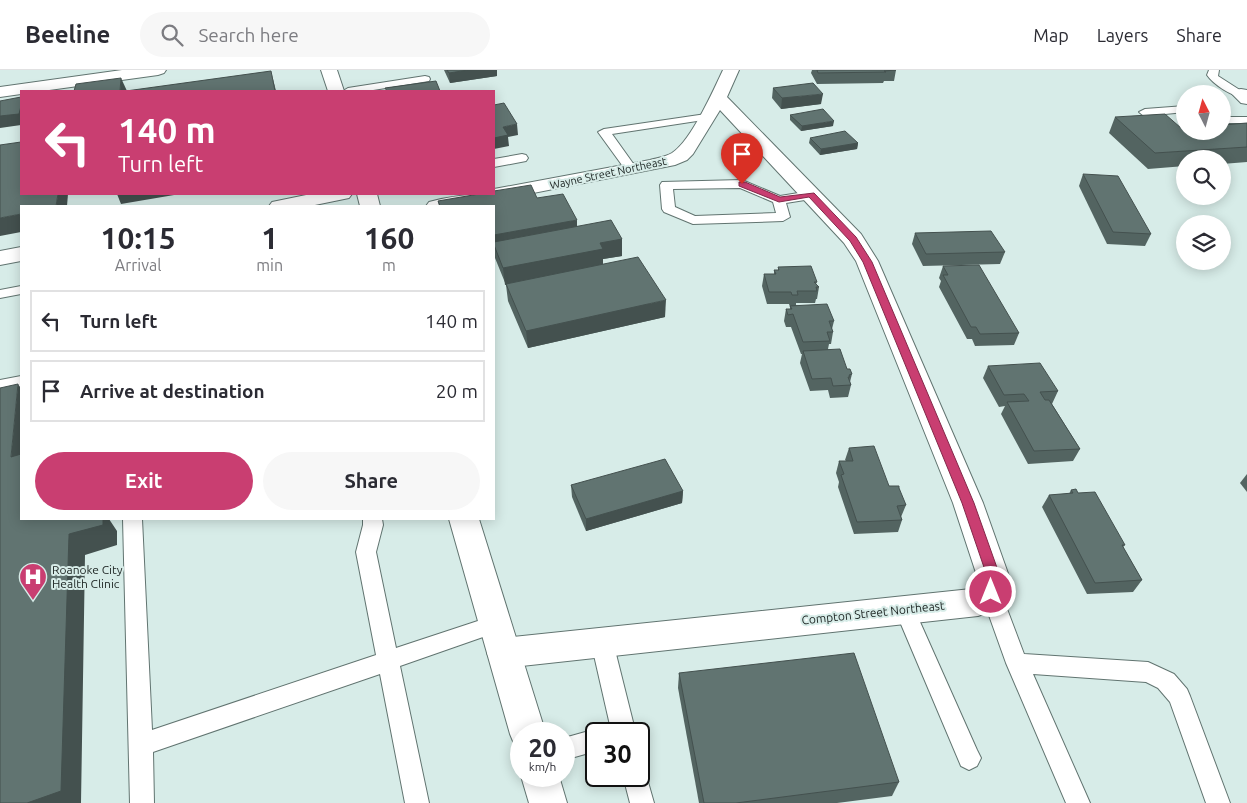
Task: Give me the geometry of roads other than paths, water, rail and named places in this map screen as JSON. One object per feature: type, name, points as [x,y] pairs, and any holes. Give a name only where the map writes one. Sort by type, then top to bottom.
[{"type":"street","points":[[0,92],[158,70]]},
{"type":"street","points":[[329,70],[336,90]]},
{"type":"street","name":"Wayne Street Northeast","points":[[495,195],[661,163],[679,156],[689,149],[731,70]]},
{"type":"street","points":[[712,107],[811,195],[853,239],[867,262],[968,503],[994,579],[991,592]]},
{"type":"street","points":[[285,205],[337,195]]},
{"type":"street","name":"Wayne Street Northeast","points":[[441,205],[494,195]]},
{"type":"street","points":[[0,258],[20,254]]},
{"type":"street","points":[[464,520],[524,722]]},
{"type":"street","name":"Compton Street Northeast","points":[[500,638],[602,642],[978,602],[991,592]]},
{"type":"street","points":[[543,787],[548,803]]},
{"type":"lane","points":[[1214,70],[1212,75],[1214,78],[1245,96]]},
{"type":"lane","points":[[354,90],[425,79]]},
{"type":"lane","points":[[631,169],[604,132],[712,107]]},
{"type":"lane","points":[[1176,110],[1145,112],[1176,136]]},
{"type":"lane","points":[[1231,121],[1247,120]]},
{"type":"lane","points":[[1231,129],[1237,134]]},
{"type":"lane","points":[[495,163],[522,158]]},
{"type":"lane","points":[[779,200],[783,217],[693,220],[669,209],[666,185],[742,184],[779,200],[811,195]]},
{"type":"lane","points":[[0,294],[20,290]]},
{"type":"lane","points":[[0,386],[20,381]]},
{"type":"lane","points":[[132,520],[142,803]]},
{"type":"lane","points":[[372,520],[373,524],[366,552],[417,803]]},
{"type":"lane","points":[[991,592],[1017,663],[1078,803]]},
{"type":"lane","points":[[905,610],[969,758]]},
{"type":"lane","points":[[141,745],[387,661],[500,638]]},
{"type":"lane","points":[[602,642],[620,722]]},
{"type":"lane","points":[[1017,663],[1148,672],[1166,681],[1178,696],[1218,803]]},
{"type":"lane","points":[[638,787],[642,803]]},
{"type":"place","name":"Roanoke City Health Clinic","points":[[33,601]]}]
